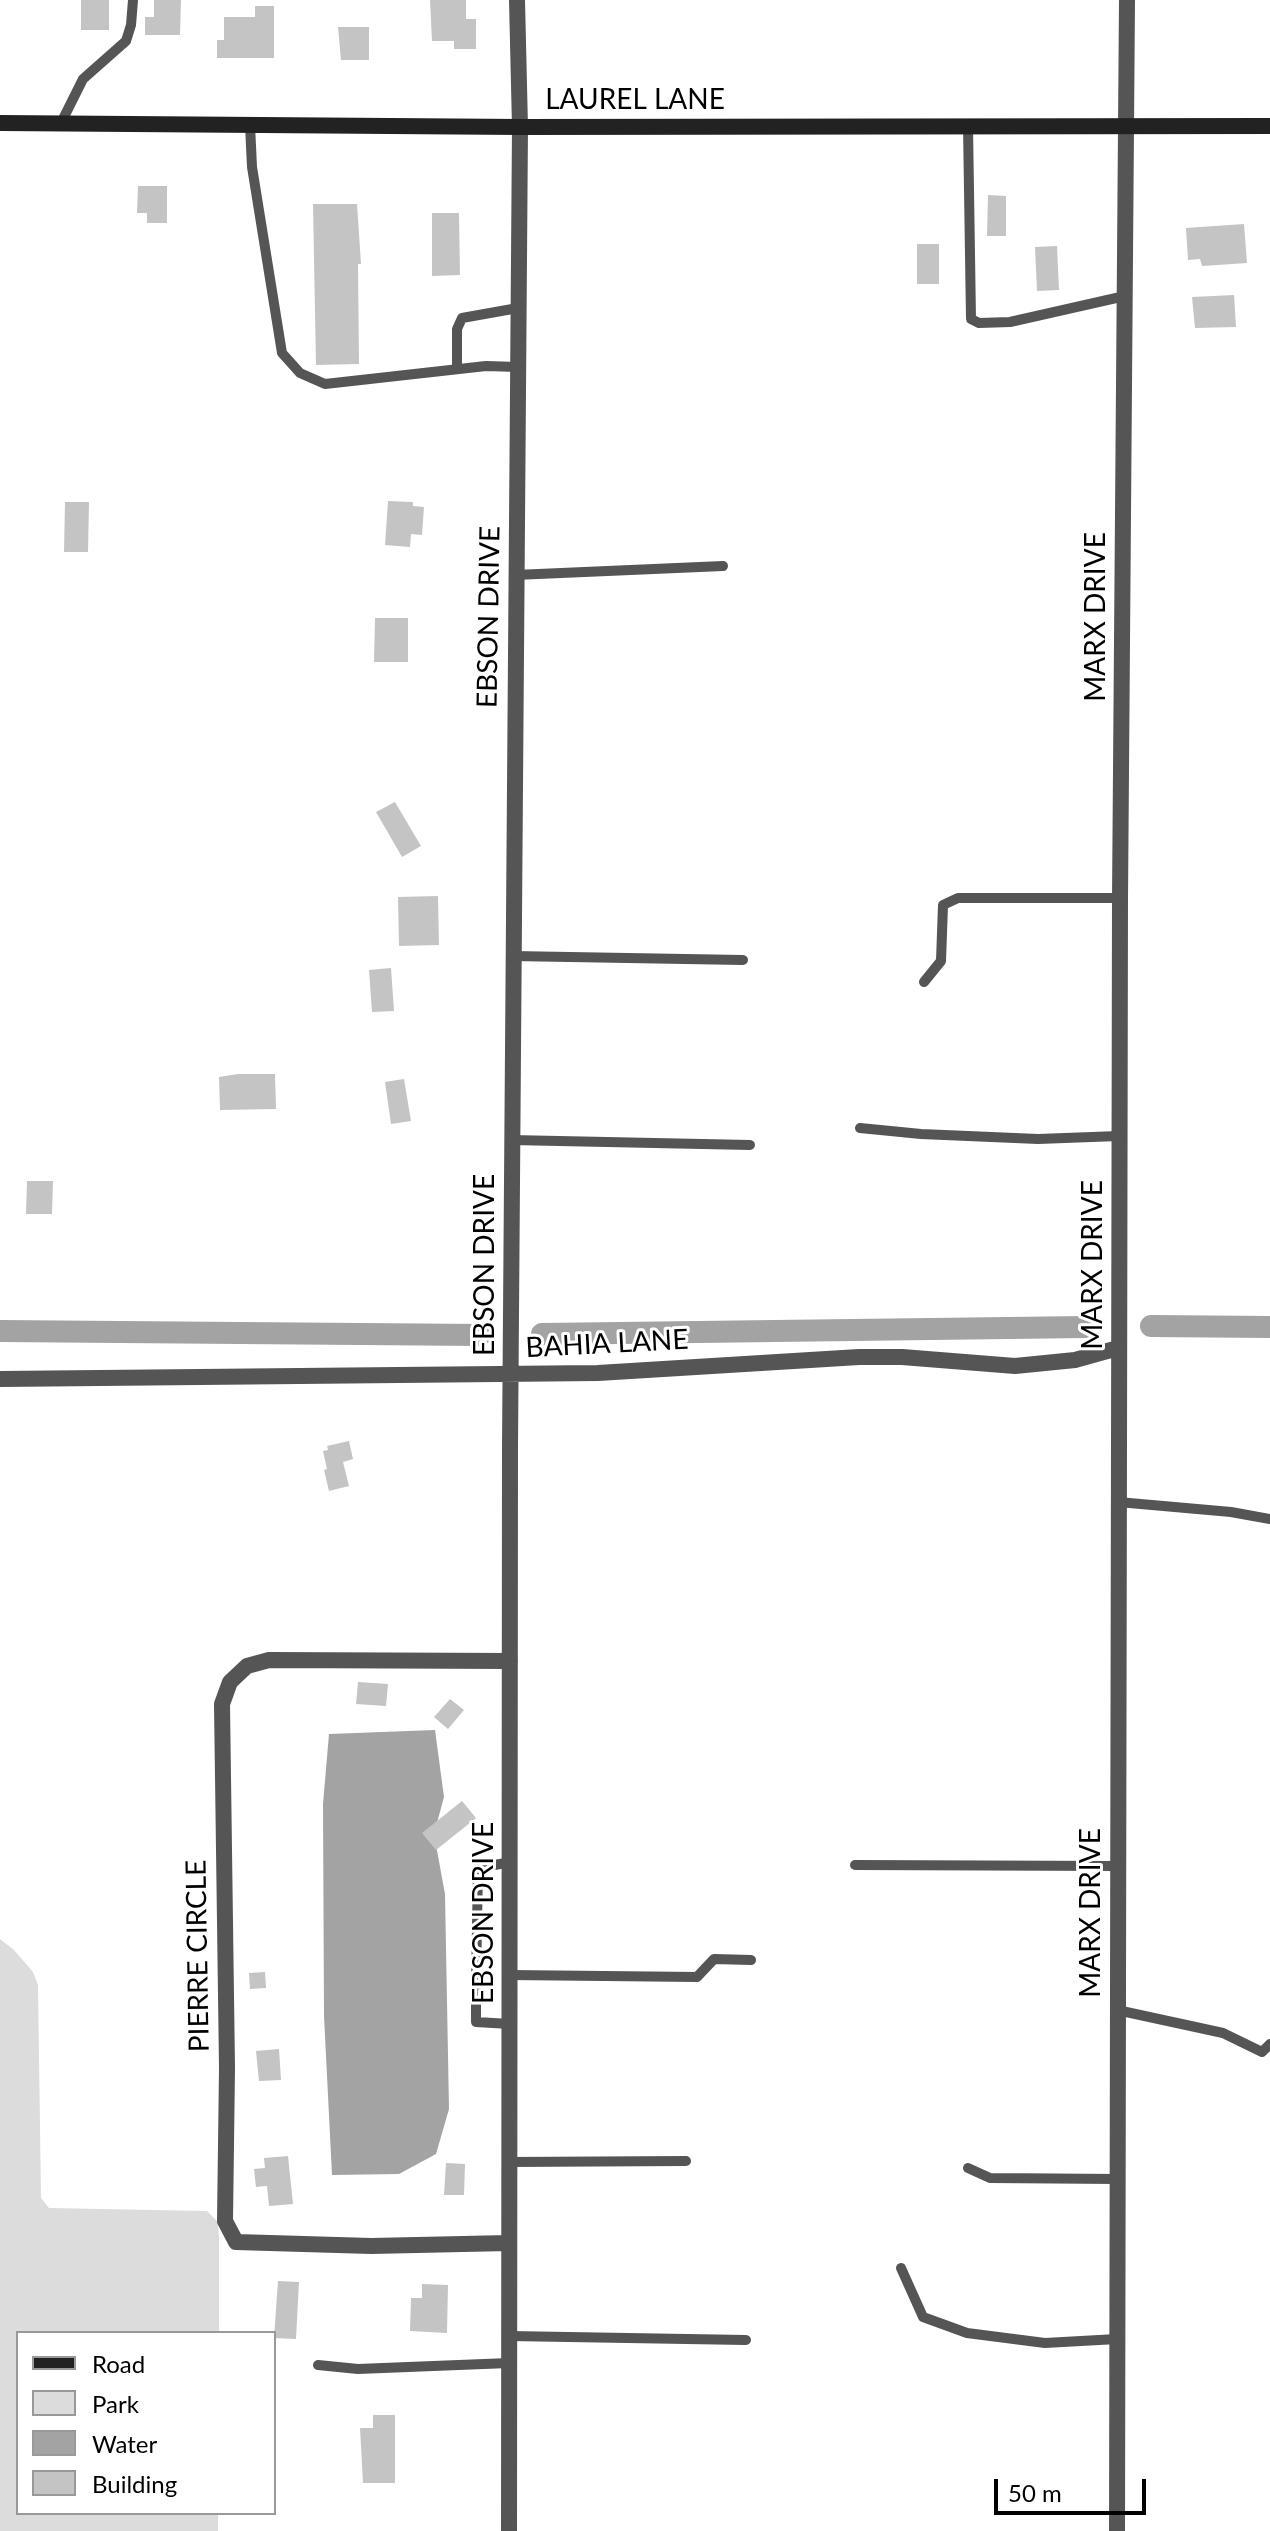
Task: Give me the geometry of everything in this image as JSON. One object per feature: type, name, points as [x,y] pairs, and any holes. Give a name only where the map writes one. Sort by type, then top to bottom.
[{"type":"street","name":"EBSON DRIVE","points":[[509,2531],[511,1140],[520,127],[517,0]]},
{"type":"street","name":"MARX DRIVE","points":[[1117,2531],[1118,1348],[1127,0]]},
{"type":"street","name":"LAUREL LANE","points":[[0,123],[520,127],[1270,126]]},
{"type":"street","name":"BAHIA LANE","points":[[0,1379],[598,1373],[859,1357],[902,1357],[1015,1366],[1075,1360],[1118,1348]]},
{"type":"street","name":"PIERRE CIRCLE","points":[[509,2243],[371,2246],[236,2242],[225,2221],[227,2068],[223,1970],[222,1704],[230,1682],[247,1666],[269,1660],[510,1661]]},
{"type":"lane","points":[[61,123],[83,79],[126,41],[133,0]]},
{"type":"lane","points":[[250,125],[252,167],[282,353],[300,373],[325,384],[457,369],[518,367]]},
{"type":"lane","points":[[968,126],[971,319],[979,323],[1010,322],[1125,296]]},
{"type":"lane","points":[[457,369],[457,329],[462,318],[518,308]]},
{"type":"lane","points":[[515,575],[723,566]]},
{"type":"lane","points":[[924,982],[941,961],[943,905],[958,898],[1120,898]]},
{"type":"lane","points":[[512,956],[743,960]]},
{"type":"lane","points":[[860,1128],[1038,1139],[1119,1136]]},
{"type":"lane","points":[[511,1140],[750,1145]]},
{"type":"lane","points":[[1118,1502],[1231,1512],[1270,1519]]},
{"type":"lane","points":[[510,2024],[476,2022],[476,1983],[478,1868],[511,1862]]},
{"type":"lane","points":[[855,1865],[1117,1866]]},
{"type":"lane","points":[[510,1975],[697,1977],[714,1959],[751,1960]]},
{"type":"lane","points":[[1117,2010],[1223,2033],[1262,2052],[1270,2044]]},
{"type":"lane","points":[[509,2162],[686,2161]]},
{"type":"lane","points":[[968,2168],[990,2178],[1117,2179]]},
{"type":"lane","points":[[901,2268],[923,2317],[967,2333],[1045,2343],[1117,2339]]},
{"type":"lane","points":[[509,2336],[746,2340]]},
{"type":"lane","points":[[318,2365],[358,2369],[509,2363]]},
{"type":"green space","points":[[0,1939],[33,1972],[38,1985],[41,2198],[49,2208],[207,2211],[218,2222],[219,2331],[16,2331],[16,2515],[218,2515],[218,2531],[0,2531]]},
{"type":"water","points":[[435,1730],[444,1797],[434,1834],[445,1894],[449,2109],[436,2154],[399,2174],[332,2175],[324,2016],[323,1804],[329,1734]]},
{"type":"building","points":[[81,0],[109,0],[109,30],[81,30]]},
{"type":"building","points":[[154,0],[181,0],[180,35],[145,35],[145,17],[154,17]]},
{"type":"building","points":[[430,0],[466,0],[466,19],[476,19],[476,49],[454,49],[454,41],[432,41]]},
{"type":"building","points":[[255,6],[274,6],[274,58],[217,58],[217,40],[224,40],[224,17],[255,17]]},
{"type":"building","points":[[338,27],[369,27],[369,60],[341,60]]},
{"type":"building","points":[[138,186],[167,186],[167,223],[147,223],[147,213],[137,213]]},
{"type":"building","points":[[988,195],[1006,196],[1006,236],[987,236]]},
{"type":"building","points":[[313,204],[357,204],[361,264],[358,264],[359,364],[316,365]]},
{"type":"building","points":[[432,213],[459,213],[460,275],[432,276]]},
{"type":"building","points":[[1244,224],[1247,263],[1202,266],[1200,259],[1188,260],[1186,228]]},
{"type":"building","points":[[917,244],[939,244],[939,284],[917,284]]},
{"type":"building","points":[[1057,246],[1059,290],[1037,291],[1035,247]]},
{"type":"building","points":[[1234,295],[1236,327],[1195,328],[1192,297]]},
{"type":"building","points":[[388,501],[413,502],[413,506],[424,507],[422,535],[411,534],[410,547],[385,545]]},
{"type":"building","points":[[65,502],[89,502],[88,552],[64,552]]},
{"type":"building","points":[[375,618],[408,618],[408,662],[374,662]]},
{"type":"building","points":[[395,802],[421,846],[402,857],[376,812]]},
{"type":"building","points":[[438,896],[439,945],[399,946],[398,897]]},
{"type":"building","points":[[391,968],[394,1011],[372,1012],[369,970]]},
{"type":"building","points":[[275,1074],[276,1109],[220,1110],[219,1077]]},
{"type":"building","points":[[404,1079],[411,1121],[391,1124],[385,1082]]},
{"type":"building","points":[[27,1181],[53,1181],[52,1214],[26,1214]]},
{"type":"building","points":[[349,1441],[353,1459],[343,1462],[349,1486],[329,1491],[323,1451],[328,1450],[327,1446]]},
{"type":"building","points":[[358,1682],[388,1684],[386,1706],[356,1704]]},
{"type":"building","points":[[450,1699],[464,1710],[448,1729],[434,1717]]},
{"type":"building","points":[[462,1801],[476,1818],[436,1850],[422,1833]]},
{"type":"building","points":[[265,1972],[266,1988],[250,1989],[249,1973]]},
{"type":"building","points":[[279,2049],[281,2080],[259,2081],[256,2051]]},
{"type":"building","points":[[288,2156],[293,2204],[269,2206],[267,2186],[256,2187],[254,2169],[265,2168],[264,2158]]},
{"type":"building","points":[[446,2163],[465,2164],[464,2195],[444,2195]]},
{"type":"building","points":[[278,2281],[299,2282],[296,2339],[276,2338]]},
{"type":"building","points":[[422,2284],[448,2285],[447,2333],[410,2331],[411,2298],[422,2298]]},
{"type":"building","points":[[373,2415],[395,2415],[395,2483],[363,2483],[360,2428],[373,2428]]},
{"type":"waterway","points":[[1151,1326],[1270,1327]]},
{"type":"waterway","points":[[542,1334],[1086,1327]]},
{"type":"waterway","points":[[0,1331],[480,1335]]}]
